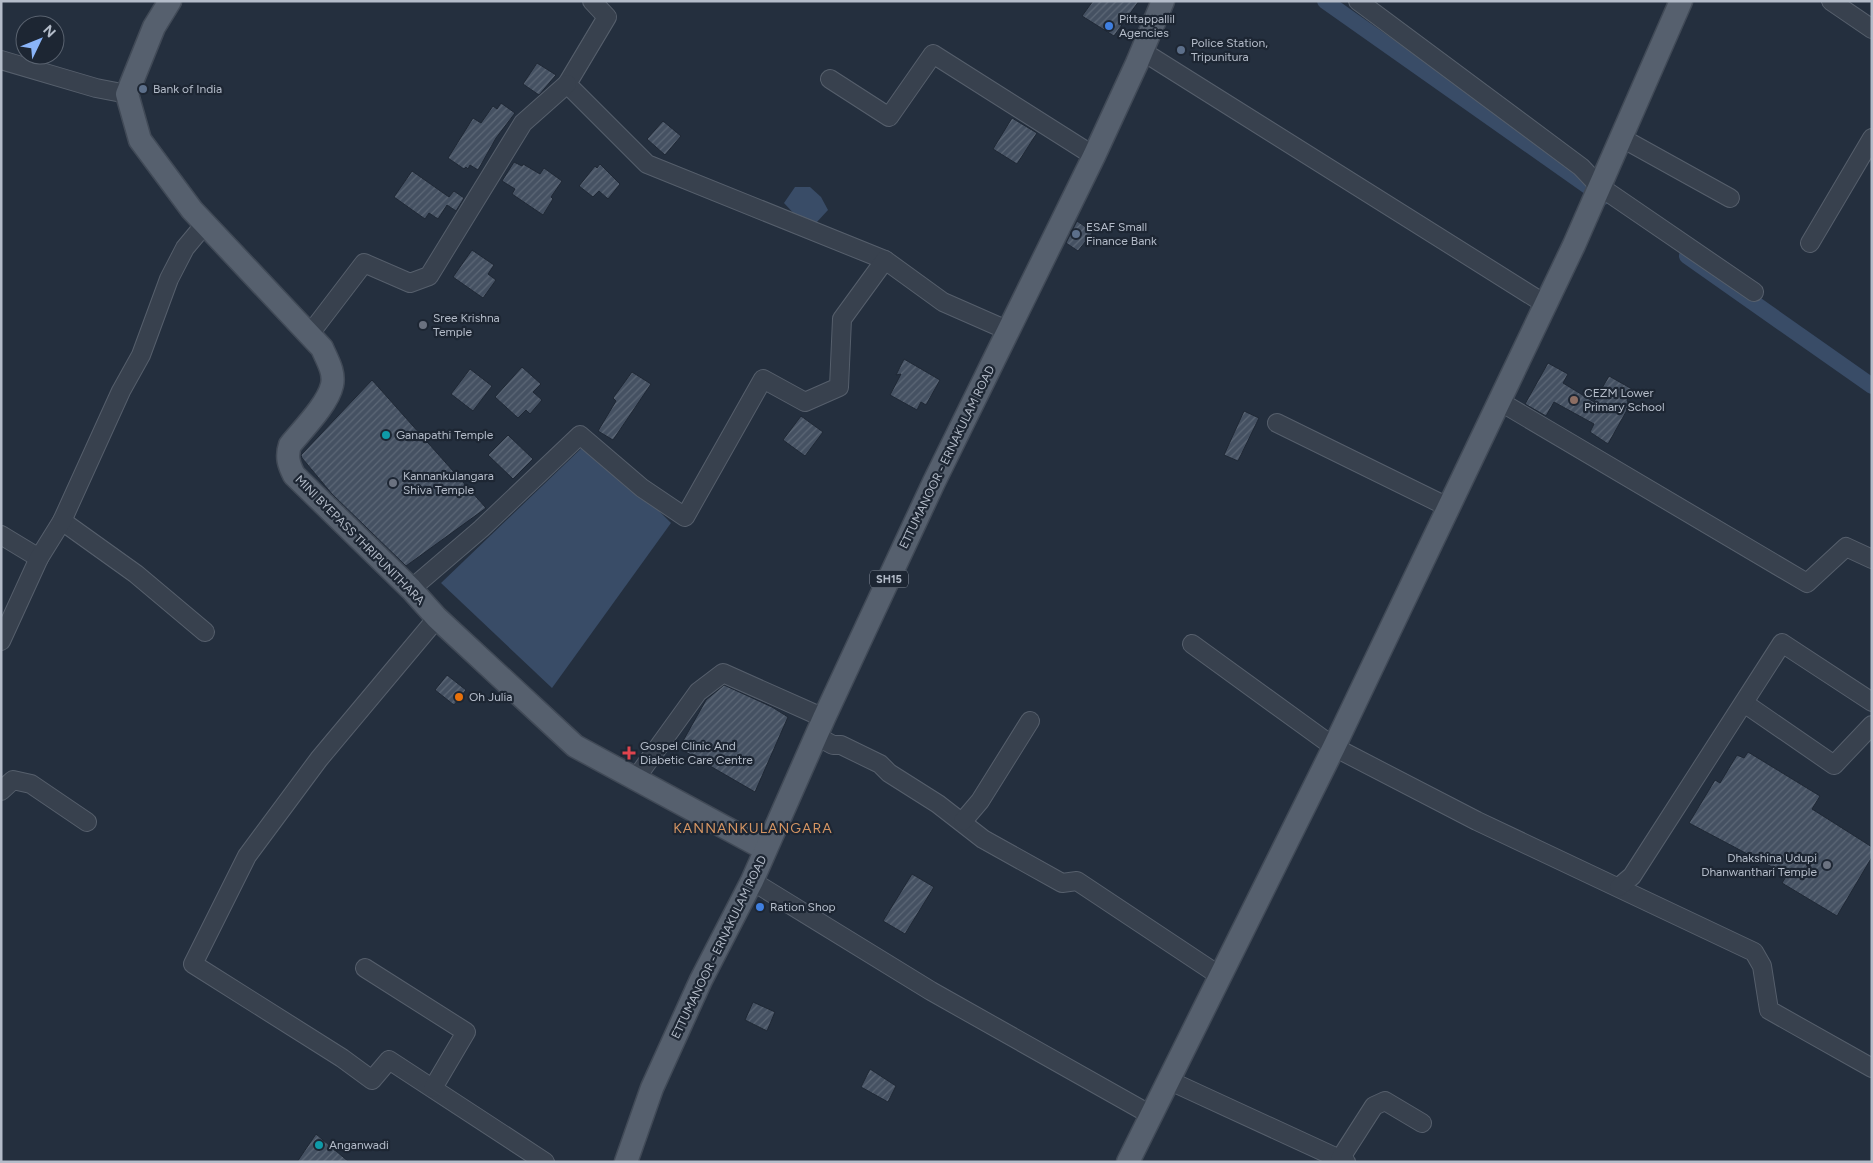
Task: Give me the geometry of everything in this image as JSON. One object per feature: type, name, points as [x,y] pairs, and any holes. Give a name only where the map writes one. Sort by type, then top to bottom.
[{"type":"main road","points":[[126,94],[154,27],[170,1]]},
{"type":"main road","name":"ETTUMANOOR - ERNAKULAM ROAD","points":[[626,1162],[652,1088],[701,980],[752,881],[820,727],[934,482],[1094,156],[1142,52],[1163,1]]},
{"type":"main road","points":[[1128,1162],[1334,747],[1574,246],[1598,186],[1681,1]]},
{"type":"main road","name":"MINI BYEPASS THRIPUNITHARA","points":[[126,94],[140,140],[192,210],[309,335],[325,355],[331,368],[333,384],[328,396],[290,446],[287,454],[294,475],[412,589],[437,618],[575,746],[765,849]]},
{"type":"street","points":[[309,335],[364,262],[410,283],[429,276],[523,123],[567,84],[607,17],[592,1]]},
{"type":"street","points":[[1358,1],[1581,167],[1598,186],[1754,292]]},
{"type":"street","points":[[1831,1],[1872,29]]},
{"type":"street","points":[[1142,52],[1545,304]]},
{"type":"street","points":[[830,79],[889,117],[934,54],[1094,156]]},
{"type":"street","points":[[1,60],[96,88],[126,94]]},
{"type":"street","points":[[567,84],[647,164],[885,260],[943,302],[1009,331]]},
{"type":"street","points":[[1620,137],[1730,198]]},
{"type":"street","points":[[1810,243],[1865,163],[1872,138]]},
{"type":"street","points":[[1,641],[39,558],[62,521],[121,391],[141,355],[169,279],[185,248],[205,224]]},
{"type":"street","points":[[412,589],[481,528],[580,435],[642,488],[685,517],[763,379],[805,402],[840,387],[842,319],[885,260]]},
{"type":"street","points":[[1499,401],[1808,583],[1846,547],[1872,559]]},
{"type":"street","points":[[1277,423],[1448,507]]},
{"type":"street","points":[[62,521],[136,574],[205,632]]},
{"type":"street","points":[[1,535],[39,558]]},
{"type":"street","points":[[437,618],[319,759],[247,856],[193,964],[342,1058],[372,1080],[389,1060],[545,1162]]},
{"type":"street","points":[[1619,887],[1632,876],[1782,643],[1872,702]]},
{"type":"street","points":[[1192,644],[1334,747],[1477,821],[1754,952],[1762,966],[1769,1010],[1872,1068]]},
{"type":"street","points":[[636,778],[698,692],[723,673],[820,727],[833,745],[842,744],[880,764],[889,773],[963,822],[983,839],[1062,883],[1077,881],[1220,976]]},
{"type":"street","points":[[1744,703],[1834,765],[1872,724]]},
{"type":"street","points":[[963,822],[980,802],[1030,721]]},
{"type":"street","points":[[1,791],[13,780],[31,784],[87,822]]},
{"type":"street","points":[[752,881],[931,991],[1151,1115]]},
{"type":"street","points":[[365,968],[466,1032],[433,1088]]},
{"type":"street","points":[[1168,1080],[1343,1160],[1374,1106],[1385,1101],[1422,1123]]},
{"type":"water","points":[[795,187],[810,187],[821,197],[828,210],[816,223],[800,220],[784,203]]},
{"type":"water","points":[[589,441],[671,523],[552,688],[441,583]]},
{"type":"building","name":"Pittappallil Agencies","points":[[1093,1],[1139,1],[1114,36],[1082,16]]},
{"type":"building","points":[[537,63],[556,75],[539,95],[523,84]]},
{"type":"building","points":[[501,103],[515,113],[496,138],[478,170],[470,165],[468,169],[466,167],[464,169],[448,158],[473,118],[481,123],[493,106],[497,109]]},
{"type":"building","points":[[1012,118],[1037,133],[1017,164],[993,149]]},
{"type":"building","points":[[663,121],[681,136],[665,155],[647,139]]},
{"type":"building","points":[[514,162],[522,166],[523,164],[540,174],[544,168],[562,181],[551,197],[553,199],[543,215],[512,194],[515,189],[502,181]]},
{"type":"building","points":[[600,164],[620,184],[608,199],[599,191],[593,197],[579,186],[595,166],[597,168]]},
{"type":"building","points":[[412,171],[449,197],[454,191],[464,198],[456,211],[447,205],[438,219],[429,213],[425,219],[394,197]]},
{"type":"building","name":"ESAF Small Finance Bank","points":[[1077,221],[1093,232],[1078,251],[1066,243]]},
{"type":"building","points":[[472,250],[494,265],[488,274],[496,280],[483,298],[453,277]]},
{"type":"building","points":[[904,359],[940,380],[926,405],[921,402],[917,410],[890,395],[901,374],[896,375]]},
{"type":"building","points":[[1548,363],[1568,374],[1563,383],[1594,402],[1609,376],[1632,389],[1627,401],[1631,403],[1608,444],[1590,432],[1594,424],[1554,402],[1546,416],[1525,404]]},
{"type":"building","points":[[522,367],[541,384],[533,392],[542,400],[530,414],[526,410],[518,418],[495,397]]},
{"type":"building","points":[[470,369],[492,386],[473,411],[451,394]]},
{"type":"building","points":[[632,372],[651,384],[613,440],[598,431],[616,401],[613,398]]},
{"type":"building","name":"Kannankulangara Shiva Temple","points":[[372,380],[486,508],[406,566],[332,494],[301,455]]},
{"type":"building","points":[[1244,411],[1259,418],[1238,461],[1224,455]]},
{"type":"building","points":[[801,416],[823,432],[805,456],[783,440]]},
{"type":"building","points":[[508,435],[533,459],[513,479],[488,455]]},
{"type":"building","points":[[447,675],[466,690],[454,705],[435,690]]},
{"type":"building","points":[[724,685],[772,707],[788,717],[755,792],[679,748],[706,700]]},
{"type":"building","points":[[1748,752],[1820,796],[1812,809],[1872,847],[1872,857],[1837,916],[1782,883],[1787,875],[1689,823],[1715,780],[1720,783],[1737,755],[1744,758]]},
{"type":"building","points":[[912,874],[934,887],[905,934],[883,921]]},
{"type":"building","points":[[753,1002],[775,1012],[767,1031],[745,1020]]},
{"type":"building","points":[[870,1069],[896,1086],[888,1102],[861,1087]]},
{"type":"building","name":"Anganwadi","points":[[316,1134],[349,1162],[297,1162]]},
{"type":"waterway","points":[[1325,1],[1603,197]]},
{"type":"waterway","points":[[1687,256],[1872,386]]},
{"type":"place","name":"Pittappallil Agencies","points":[[1109,26]]},
{"type":"place","name":"Police Station, Tripunitura","points":[[1181,50]]},
{"type":"place","name":"Bank of India","points":[[143,89]]},
{"type":"place","name":"ESAF Small Finance Bank","points":[[1076,234]]},
{"type":"place","name":"Sree Krishna Temple","points":[[423,325]]},
{"type":"place","name":"CEZM Lower Primary School","points":[[1574,400]]},
{"type":"place","name":"Ganapathi Temple","points":[[386,435]]},
{"type":"place","name":"Kannankulangara Shiva Temple","points":[[393,483]]},
{"type":"place","name":"Oh Julia","points":[[459,697]]},
{"type":"place","name":"Gospel Clinic And Diabetic Care Centre","points":[[629,753]]},
{"type":"place","name":"Dhakshina Udupi Dhanwanthari Temple","points":[[1827,865]]},
{"type":"place","name":"Ration Shop","points":[[760,907]]},
{"type":"place","name":"Anganwadi","points":[[319,1145]]},
{"type":"district","name":"KANNANKULANGARA","points":[[753,828]]}]
